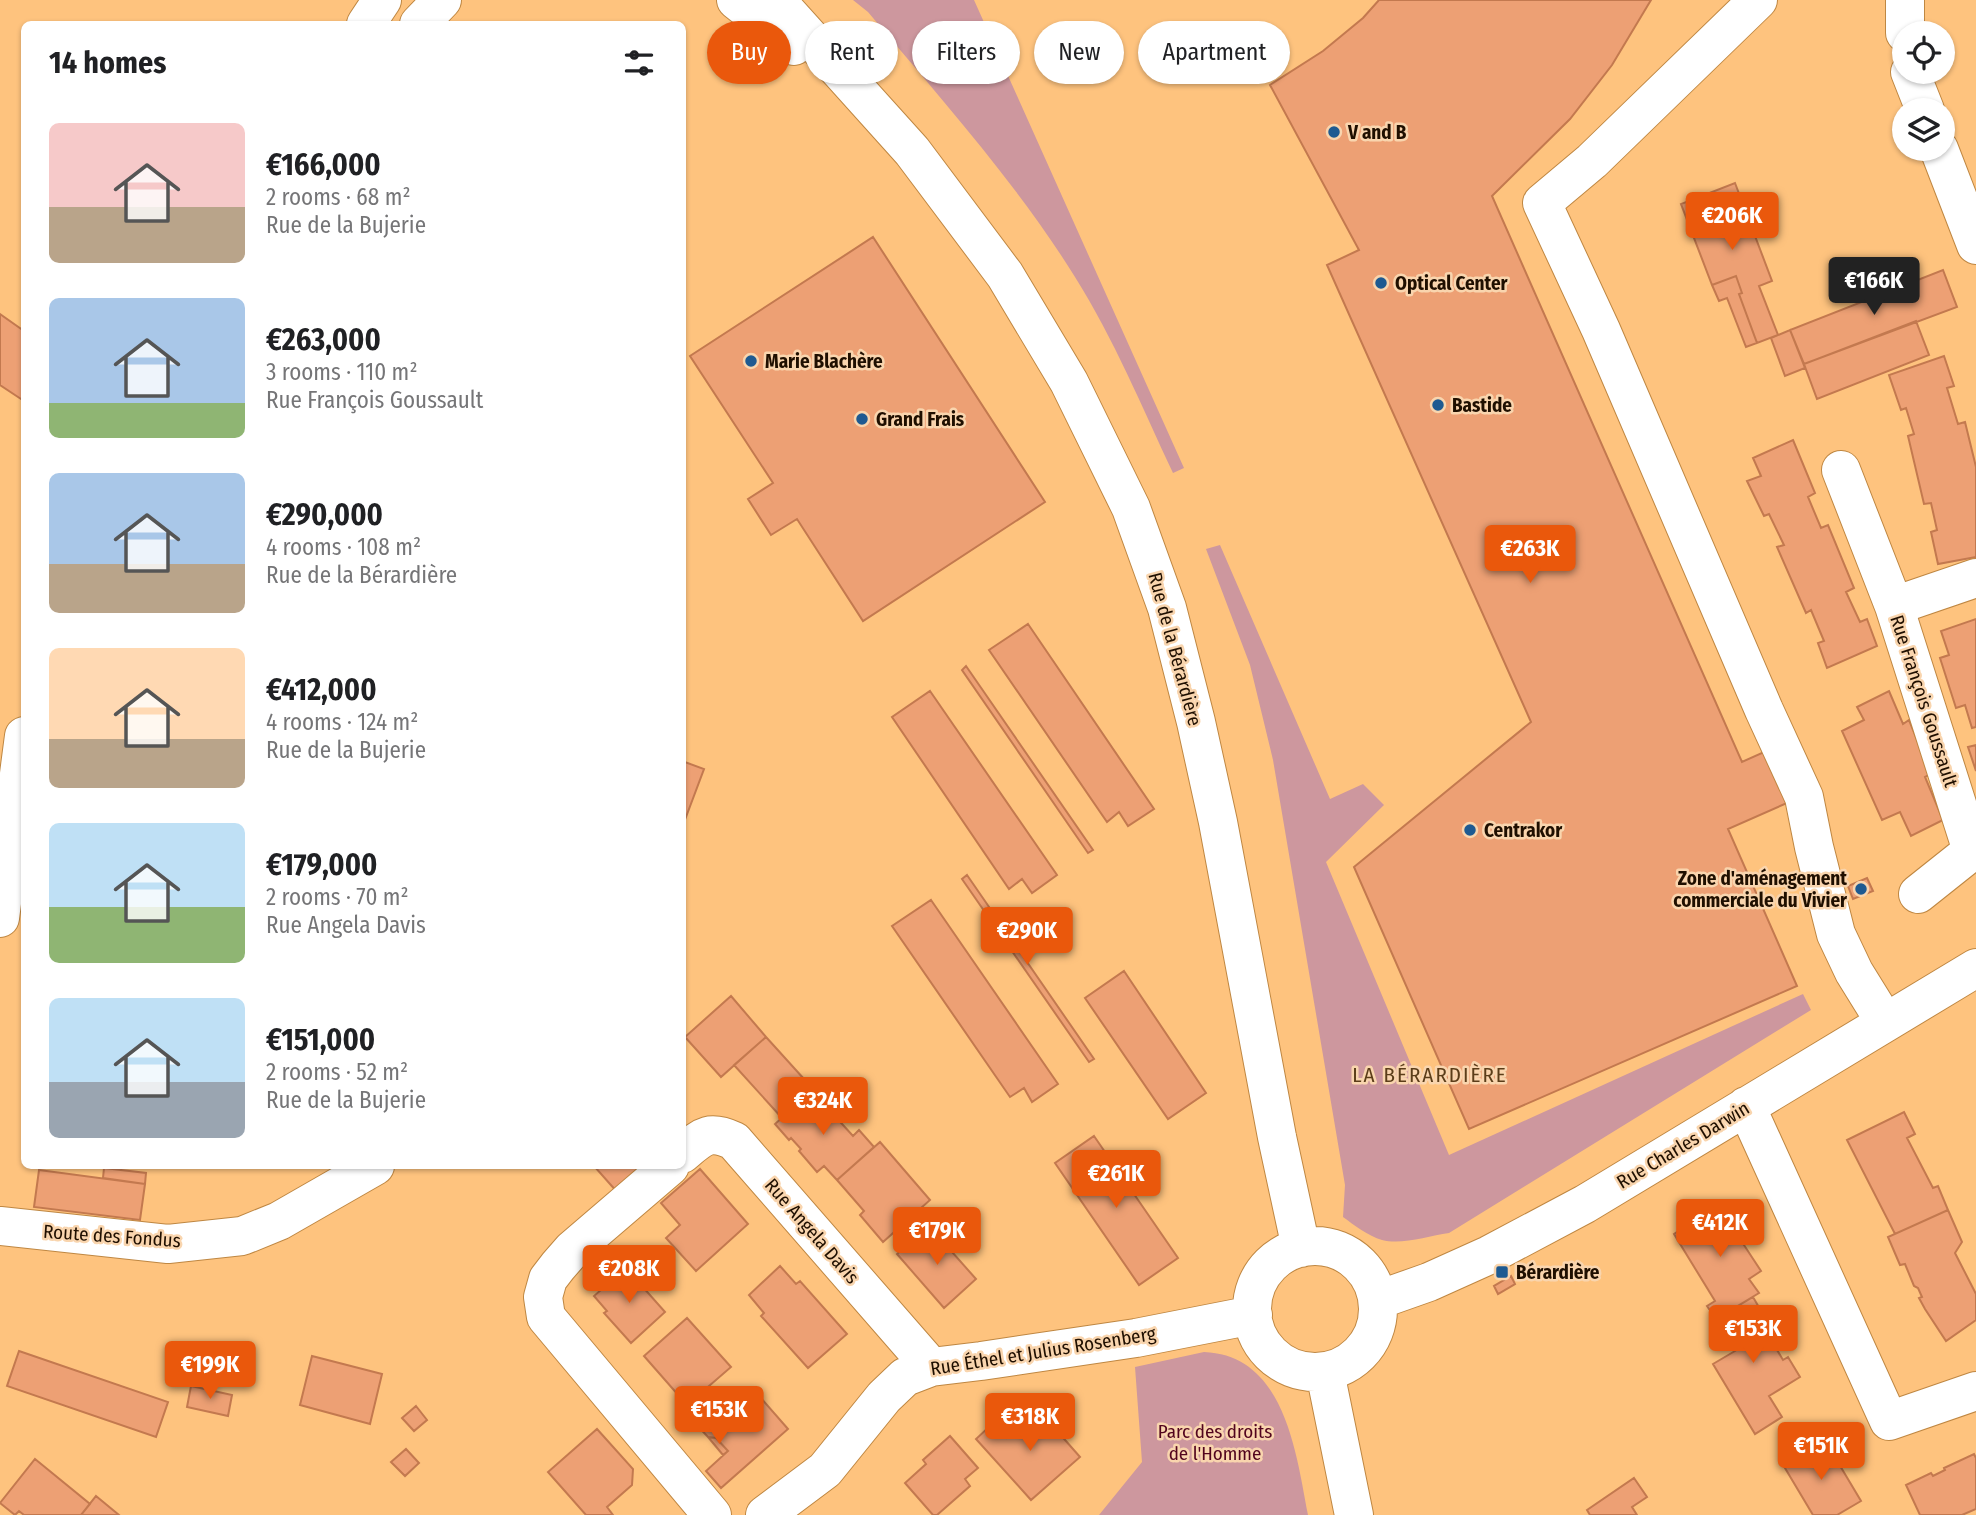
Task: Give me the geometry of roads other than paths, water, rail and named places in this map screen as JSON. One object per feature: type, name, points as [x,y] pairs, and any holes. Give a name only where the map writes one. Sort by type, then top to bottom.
[{"type":"street","points":[[368,21],[382,0]]},
{"type":"street","points":[[422,21],[442,0]]},
{"type":"street","name":"Rue de la Bérardière","points":[[736,0],[883,117]]},
{"type":"street","name":"Rue de la Bérardière","points":[[776,0],[883,117],[951,200],[1005,275],[1069,382],[1117,477],[1140,531],[1167,608],[1196,722],[1301,1248]]},
{"type":"street","points":[[1758,0],[1591,161],[1542,203],[1601,330],[1804,797],[1836,934],[1854,972],[1885,1022]]},
{"type":"street","points":[[1905,0],[1905,21]]},
{"type":"street","points":[[1944,161],[1976,245]]},
{"type":"street","name":"Rue François Goussault","points":[[1841,470],[1894,606],[1972,851],[1918,894]]},
{"type":"street","name":"Rue François Goussault","points":[[1894,606],[1976,578]]},
{"type":"street","points":[[0,918],[21,759]]},
{"type":"street","name":"Rue Charles Darwin","points":[[1378,1300],[1429,1282],[1489,1255],[1585,1204],[1976,968]]},
{"type":"street","points":[[1746,1106],[1889,1421],[1976,1391]]},
{"type":"street","name":"Rue Angela Davis","points":[[686,1151],[705,1135],[720,1134],[734,1141],[931,1367]]},
{"type":"street","name":"Route des Fondus","points":[[0,1226],[168,1244],[242,1236],[279,1221],[370,1169]]},
{"type":"street","points":[[666,1169],[572,1250],[548,1279],[543,1297],[546,1317],[552,1325],[712,1515]]},
{"type":"street","points":[[1328,1247],[1346,1254],[1361,1265],[1372,1282],[1378,1300],[1377,1319],[1366,1346],[1344,1366],[1325,1371],[1305,1371],[1285,1365],[1269,1352],[1258,1335],[1252,1315],[1254,1295],[1261,1275],[1274,1261],[1301,1248],[1328,1247]]},
{"type":"street","name":"Rue Éthel et Julius Rosenberg","points":[[765,1515],[825,1470],[884,1397],[905,1377],[931,1367],[1136,1338],[1252,1315]]},
{"type":"street","points":[[1325,1371],[1354,1515]]},
{"type":"place","name":"V and B","points":[[1334,132]]},
{"type":"place","name":"Optical Center","points":[[1381,283]]},
{"type":"place","name":"Marie Blachère","points":[[751,361]]},
{"type":"place","name":"Bastide","points":[[1438,405]]},
{"type":"place","name":"Grand Frais","points":[[862,419]]},
{"type":"place","name":"Centrakor","points":[[1470,830]]},
{"type":"place","name":"Zone d'aménagement commerciale du Vivier","points":[[1861,889]]},
{"type":"place","name":"Bérardière","points":[[1502,1272]]},
{"type":"district","name":"LA BÉRARDIÈRE","points":[[1430,1075]]},
{"type":"park label","name":"Parc des droits de l'Homme","points":[[1215,1442]]}]
